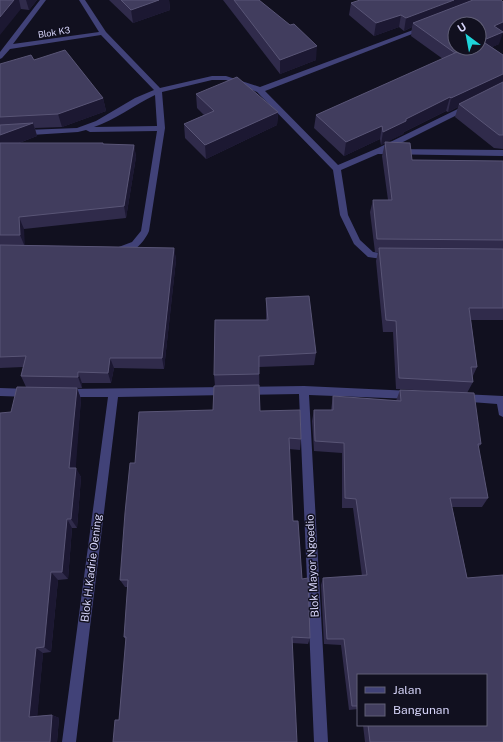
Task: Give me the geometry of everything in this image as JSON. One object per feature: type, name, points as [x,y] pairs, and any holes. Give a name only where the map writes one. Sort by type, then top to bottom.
[{"type":"street","name":"Blok K3","points":[[0,57],[43,0]]},
{"type":"street","points":[[82,0],[103,33],[158,91],[161,128],[145,230],[141,240],[132,248],[107,250]]},
{"type":"street","points":[[260,90],[432,24]]},
{"type":"street","name":"Blok K3","points":[[8,47],[103,33]]},
{"type":"street","points":[[78,130],[99,123],[138,100],[158,91],[212,78],[233,80],[260,90],[337,169],[344,215],[357,242],[371,255],[378,257],[401,257]]},
{"type":"street","points":[[337,169],[377,151],[475,102]]},
{"type":"street","points":[[0,134],[161,128]]},
{"type":"street","points":[[377,151],[503,153]]},
{"type":"street","points":[[53,393],[113,394],[304,390],[422,396]]},
{"type":"street","name":"Blok Mayor Ngoedio","points":[[304,390],[321,742]]},
{"type":"street","points":[[0,392],[38,393]]},
{"type":"street","name":"Blok H.Kadrie Oening","points":[[69,742],[113,394]]},
{"type":"street","points":[[454,398],[502,400],[503,412]]},
{"type":"building","points":[[0,0],[14,0],[0,17]]},
{"type":"building","points":[[121,0],[159,0],[131,10]]},
{"type":"building","points":[[234,0],[259,0],[290,25],[294,24],[317,46],[280,60]]},
{"type":"building","points":[[360,0],[454,0],[406,18],[401,15],[376,23],[351,3]]},
{"type":"building","points":[[473,0],[501,0],[503,2],[503,22],[494,26],[503,32],[487,39],[487,16],[447,16],[447,47],[413,23]]},
{"type":"building","points":[[487,44],[503,55],[503,74],[451,98],[450,97],[383,132],[382,126],[346,142],[316,115],[448,56],[487,56]]},
{"type":"building","points":[[65,50],[103,98],[58,114],[0,117],[0,64],[31,55],[34,60]]},
{"type":"building","points":[[237,77],[278,112],[205,145],[184,124],[214,111],[196,94]]},
{"type":"building","points":[[503,82],[503,135],[499,135],[459,104]]},
{"type":"building","points":[[33,123],[0,135],[0,125]]},
{"type":"building","points":[[385,142],[410,143],[412,160],[503,161],[503,240],[377,239],[373,200],[392,200]]},
{"type":"building","points":[[0,143],[103,143],[134,145],[124,206],[19,217],[20,235],[0,235]]},
{"type":"building","points":[[0,245],[174,248],[162,358],[110,358],[108,373],[78,372],[78,377],[21,376],[26,356],[0,357]]},
{"type":"building","points":[[379,248],[503,249],[503,308],[469,308],[477,367],[471,367],[473,382],[399,378],[396,321],[386,320]]},
{"type":"building","points":[[309,296],[316,353],[259,356],[259,374],[214,375],[215,320],[268,320],[266,298]]},
{"type":"building","points":[[259,385],[260,411],[300,410],[301,439],[289,438],[293,521],[298,521],[302,579],[308,578],[310,638],[292,637],[297,742],[113,742],[115,720],[119,720],[126,637],[124,637],[128,580],[120,580],[125,513],[130,463],[135,463],[139,412],[213,410],[214,386]]},
{"type":"building","points":[[17,387],[77,388],[69,468],[76,468],[71,519],[67,519],[62,572],[51,572],[44,647],[36,648],[29,717],[52,715],[50,742],[0,742],[0,413],[11,412]]},
{"type":"building","points":[[400,390],[474,393],[481,444],[478,444],[488,498],[450,498],[467,578],[503,575],[503,742],[370,742],[368,726],[487,726],[487,674],[357,674],[357,706],[352,706],[344,639],[327,639],[323,578],[367,575],[356,499],[345,498],[344,443],[315,441],[314,410],[333,410],[333,396],[401,401]]}]
